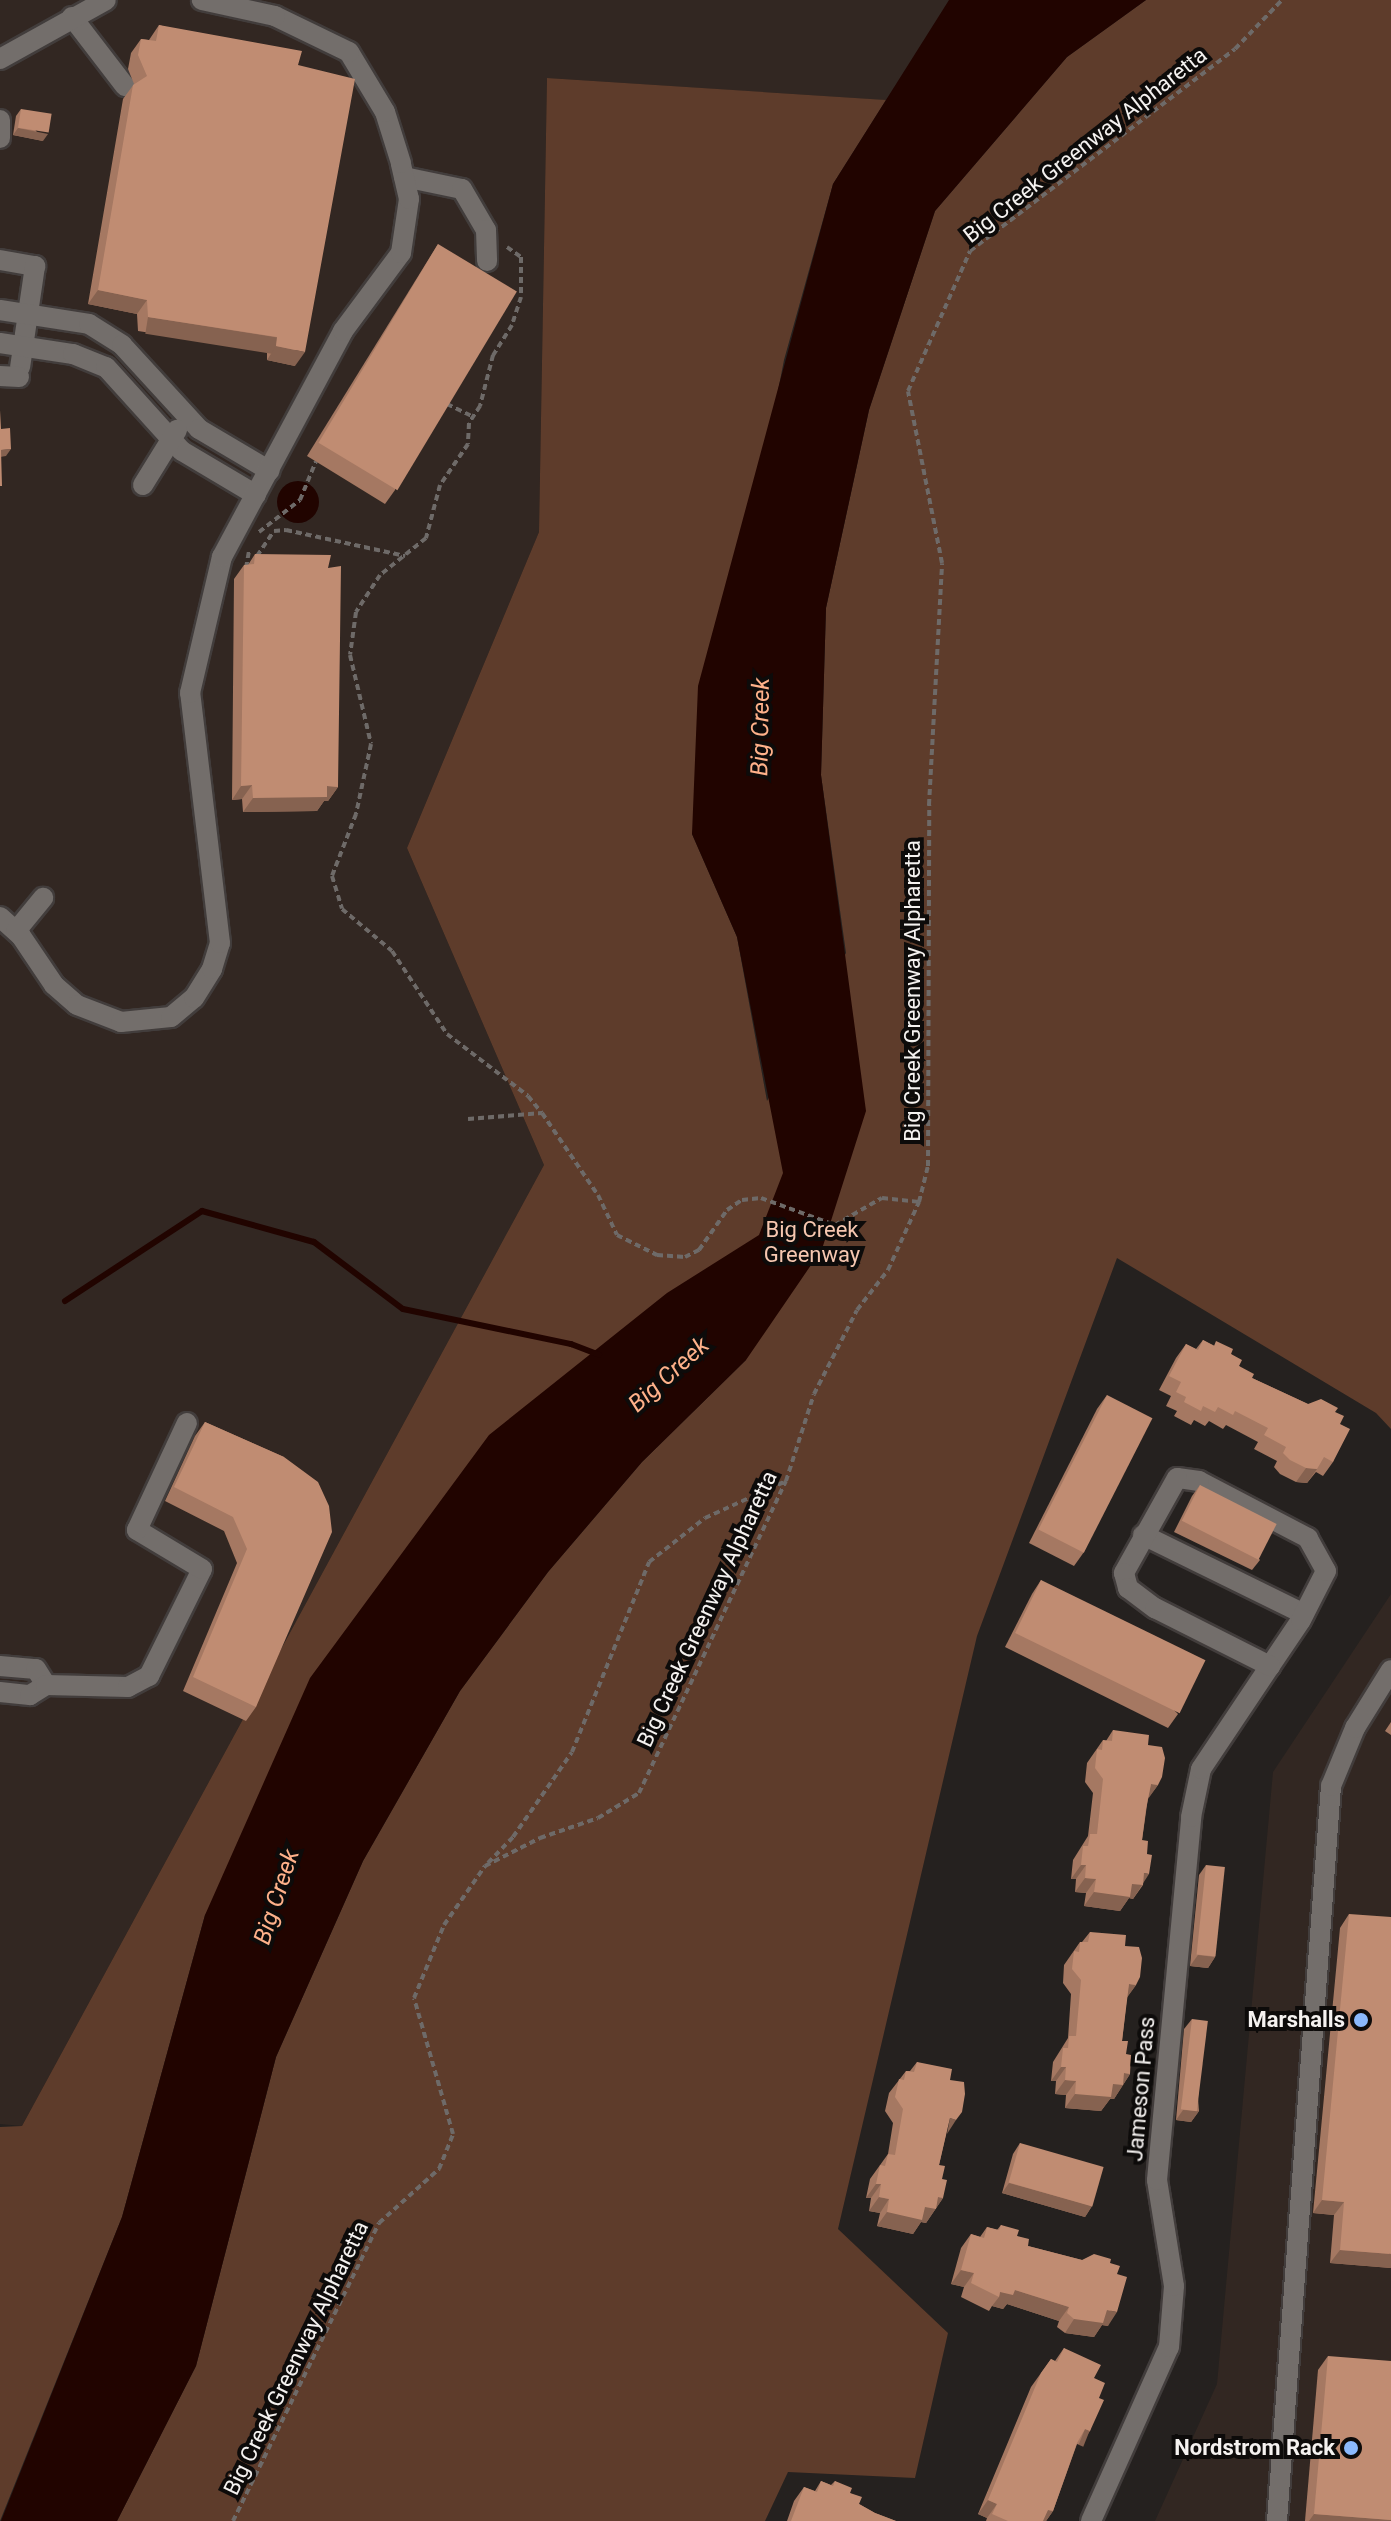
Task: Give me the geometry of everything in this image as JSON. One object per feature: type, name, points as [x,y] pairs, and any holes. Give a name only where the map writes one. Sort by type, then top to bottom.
[{"type":"street","points":[[0,59],[106,0]]},
{"type":"street","points":[[0,917],[16,931],[54,985],[77,1005],[121,1022],[171,1017],[194,998],[212,969],[220,943],[190,693],[222,557],[343,331],[401,253],[409,199],[404,177],[385,112],[349,52],[275,16],[202,0]]},
{"type":"street","points":[[72,17],[125,86]]},
{"type":"street","points":[[0,120],[0,138]]},
{"type":"street","points":[[404,177],[462,189],[486,235],[487,261]]},
{"type":"street","points":[[0,260],[35,266],[23,344],[13,374]]},
{"type":"street","points":[[0,310],[89,324],[122,345],[189,419],[270,471]]},
{"type":"street","points":[[0,343],[23,344],[106,367],[168,438],[256,495]]},
{"type":"street","points":[[143,485],[168,438],[189,419]]},
{"type":"street","points":[[16,931],[43,898]]},
{"type":"street","points":[[0,1692],[30,1695],[46,1685],[128,1687],[149,1676],[202,1569],[137,1530],[187,1423]]},
{"type":"street","name":"Jameson Pass","points":[[1091,2521],[1169,2347],[1174,2286],[1157,2180],[1191,1817],[1201,1769],[1270,1666],[1304,1614],[1326,1571],[1308,1538],[1199,1481],[1177,1478],[1124,1573],[1128,1588],[1155,1608],[1270,1666]]},
{"type":"street","points":[[1143,1535],[1304,1614]]},
{"type":"street","points":[[0,1666],[36,1669],[46,1685]]},
{"type":"street","points":[[1277,2521],[1331,1786],[1355,1728],[1391,1670]]},
{"type":"path","name":"Big Creek Greenway Alpharetta","points":[[233,2521],[379,2223],[439,2169],[453,2134],[414,1998],[444,1925],[485,1866],[540,1838],[598,1818],[639,1793],[786,1481],[814,1394],[857,1310],[888,1270],[919,1202],[928,1166],[929,805],[942,563],[908,391],[970,251],[1235,49],[1282,0]]},
{"type":"path","points":[[486,235],[521,257],[521,297],[472,416],[461,459],[432,504],[426,538],[364,595],[351,632],[350,655],[371,744],[356,814],[335,861],[334,894],[342,909],[392,951],[447,1034],[528,1096],[598,1195],[617,1235],[644,1253],[685,1257],[699,1250],[735,1203],[761,1198],[835,1225],[882,1198],[919,1202]]},
{"type":"path","points":[[447,404],[472,416]]},
{"type":"path","points":[[246,568],[260,531],[300,500],[316,461]]},
{"type":"path","points":[[253,568],[260,545],[274,531],[299,530],[405,556]]},
{"type":"path","points":[[468,1119],[542,1113]]},
{"type":"path","points":[[485,1866],[513,1837],[572,1752],[649,1562],[705,1518],[786,1481]]},
{"type":"shaded area","points":[[0,0],[989,0],[898,101],[547,78],[539,532],[407,848],[544,1165],[22,2126],[0,2124]]},
{"type":"shaded area","points":[[1391,1594],[1391,2521],[1155,2521],[1217,2384],[1273,1772]]},
{"type":"green space","name":"Big Creek Greenway","points":[[1146,0],[1391,0],[1391,1429],[1376,1413],[1117,1258],[977,1636],[838,2229],[948,2333],[915,2478],[788,2472],[765,2521],[117,2521],[196,2366],[276,2057],[363,1861],[460,1691],[548,1572],[642,1462],[746,1360],[643,1313],[205,1915],[122,2217],[0,2521],[0,2127],[22,2126],[544,1165],[407,848],[539,532],[547,78],[886,100],[833,184],[784,360],[692,834],[737,937],[767,1101],[846,953],[821,775],[826,608],[869,410],[935,211],[1067,57]]},
{"type":"water","name":"Big Creek","points":[[949,0],[1146,0],[1067,57],[935,211],[869,410],[826,608],[821,775],[866,1111],[822,1249],[746,1360],[642,1462],[548,1572],[460,1691],[363,1861],[276,2057],[196,2366],[117,2521],[1,2521],[122,2217],[205,1915],[310,1678],[489,1435],[667,1293],[759,1235],[783,1173],[737,937],[692,834],[698,686],[833,184]]},
{"type":"water","points":[[298,481],[313,487],[319,502],[313,517],[298,523],[283,517],[277,502],[283,487]]},
{"type":"building","points":[[159,25],[302,51],[298,65],[355,79],[305,352],[276,346],[277,337],[148,317],[147,300],[98,290],[133,85],[147,76],[138,55],[141,39],[156,41]]},
{"type":"building","points":[[21,109],[52,114],[49,133],[18,128]]},
{"type":"building","points":[[438,244],[517,291],[397,490],[319,443]]},
{"type":"building","points":[[0,410],[1,429],[10,428],[11,449],[1,450],[2,486],[0,486]]},
{"type":"building","points":[[255,554],[331,555],[328,568],[341,566],[338,787],[327,786],[327,797],[253,798],[252,785],[241,786],[244,565],[254,564]]},
{"type":"building","points":[[1203,1340],[1214,1346],[1216,1341],[1233,1349],[1231,1354],[1242,1360],[1239,1366],[1254,1374],[1252,1378],[1308,1404],[1321,1399],[1338,1408],[1335,1412],[1344,1416],[1340,1424],[1350,1429],[1333,1462],[1324,1457],[1317,1469],[1306,1468],[1283,1453],[1286,1447],[1264,1435],[1268,1428],[1235,1411],[1233,1415],[1218,1407],[1215,1412],[1203,1406],[1201,1411],[1184,1402],[1186,1397],[1176,1392],[1181,1382],[1169,1376],[1186,1344],[1198,1350]]},
{"type":"building","points":[[1107,1395],[1152,1418],[1084,1553],[1038,1530]]},
{"type":"building","points":[[205,1422],[284,1457],[318,1482],[329,1506],[332,1532],[256,1707],[193,1677],[247,1549],[233,1517],[174,1487]]},
{"type":"building","points":[[1200,1485],[1277,1524],[1258,1560],[1182,1521]]},
{"type":"building","points":[[1041,1580],[1205,1660],[1180,1713],[1015,1633]]},
{"type":"building","points":[[1113,1730],[1149,1735],[1148,1745],[1162,1747],[1165,1758],[1158,1785],[1151,1784],[1146,1809],[1142,1840],[1148,1841],[1147,1854],[1152,1855],[1149,1874],[1144,1873],[1143,1885],[1132,1884],[1130,1897],[1094,1892],[1096,1879],[1085,1878],[1086,1865],[1081,1865],[1083,1846],[1088,1846],[1090,1834],[1097,1834],[1103,1779],[1095,1768],[1097,1749],[1102,1750],[1103,1740],[1112,1741]]},
{"type":"building","points":[[1206,1865],[1225,1867],[1215,1956],[1197,1955]]},
{"type":"building","points":[[1349,1914],[1391,1917],[1391,2254],[1340,2250],[1344,2202],[1322,2200]]},
{"type":"building","points":[[1090,1932],[1126,1935],[1125,1946],[1139,1947],[1142,1958],[1136,1985],[1129,1984],[1122,2041],[1128,2041],[1126,2054],[1131,2055],[1130,2074],[1124,2073],[1123,2085],[1113,2084],[1111,2097],[1075,2094],[1076,2081],[1065,2080],[1066,2067],[1061,2067],[1063,2048],[1068,2048],[1069,2036],[1076,2036],[1081,1980],[1072,1969],[1074,1951],[1079,1952],[1080,1942],[1088,1942]]},
{"type":"building","points":[[1192,2019],[1208,2021],[1197,2111],[1181,2109]]},
{"type":"building","points":[[917,2062],[952,2069],[950,2080],[964,2082],[965,2094],[962,2112],[956,2120],[950,2118],[939,2165],[945,2166],[942,2179],[947,2180],[943,2198],[938,2197],[936,2209],[925,2207],[922,2220],[887,2212],[889,2199],[879,2197],[881,2184],[876,2184],[880,2165],[885,2166],[888,2154],[895,2155],[903,2109],[895,2097],[899,2079],[904,2080],[906,2071],[914,2072]]},
{"type":"building","points":[[1020,2143],[1104,2167],[1092,2206],[1009,2182]]},
{"type":"building","points":[[1001,2225],[1019,2230],[1017,2236],[1029,2239],[1028,2246],[1082,2260],[1094,2254],[1111,2259],[1110,2263],[1120,2266],[1117,2274],[1127,2277],[1117,2312],[1107,2310],[1103,2323],[1074,2319],[1067,2313],[1069,2307],[1015,2290],[1013,2295],[1000,2292],[999,2297],[971,2283],[974,2273],[961,2270],[971,2234],[984,2238],[987,2227],[999,2230]]},
{"type":"building","points":[[1064,2348],[1101,2365],[1094,2378],[1105,2383],[1099,2398],[1104,2400],[1090,2431],[1085,2429],[1077,2443],[1053,2511],[1048,2510],[1043,2521],[1008,2521],[992,2514],[997,2504],[988,2500],[1041,2373],[1051,2359],[1057,2362]]},
{"type":"building","name":"Nordstrom Rack","points":[[1328,2356],[1391,2361],[1391,2520],[1314,2514]]},
{"type":"building","points":[[821,2481],[833,2486],[835,2481],[852,2488],[850,2493],[862,2497],[859,2504],[896,2521],[791,2521],[804,2487],[817,2492]]},
{"type":"waterway","points":[[65,1301],[202,1211],[314,1242],[403,1309],[571,1344],[599,1355]]},
{"type":"place","name":"Marshalls","points":[[1361,2020]]},
{"type":"place","name":"Nordstrom Rack","points":[[1351,2448]]}]
